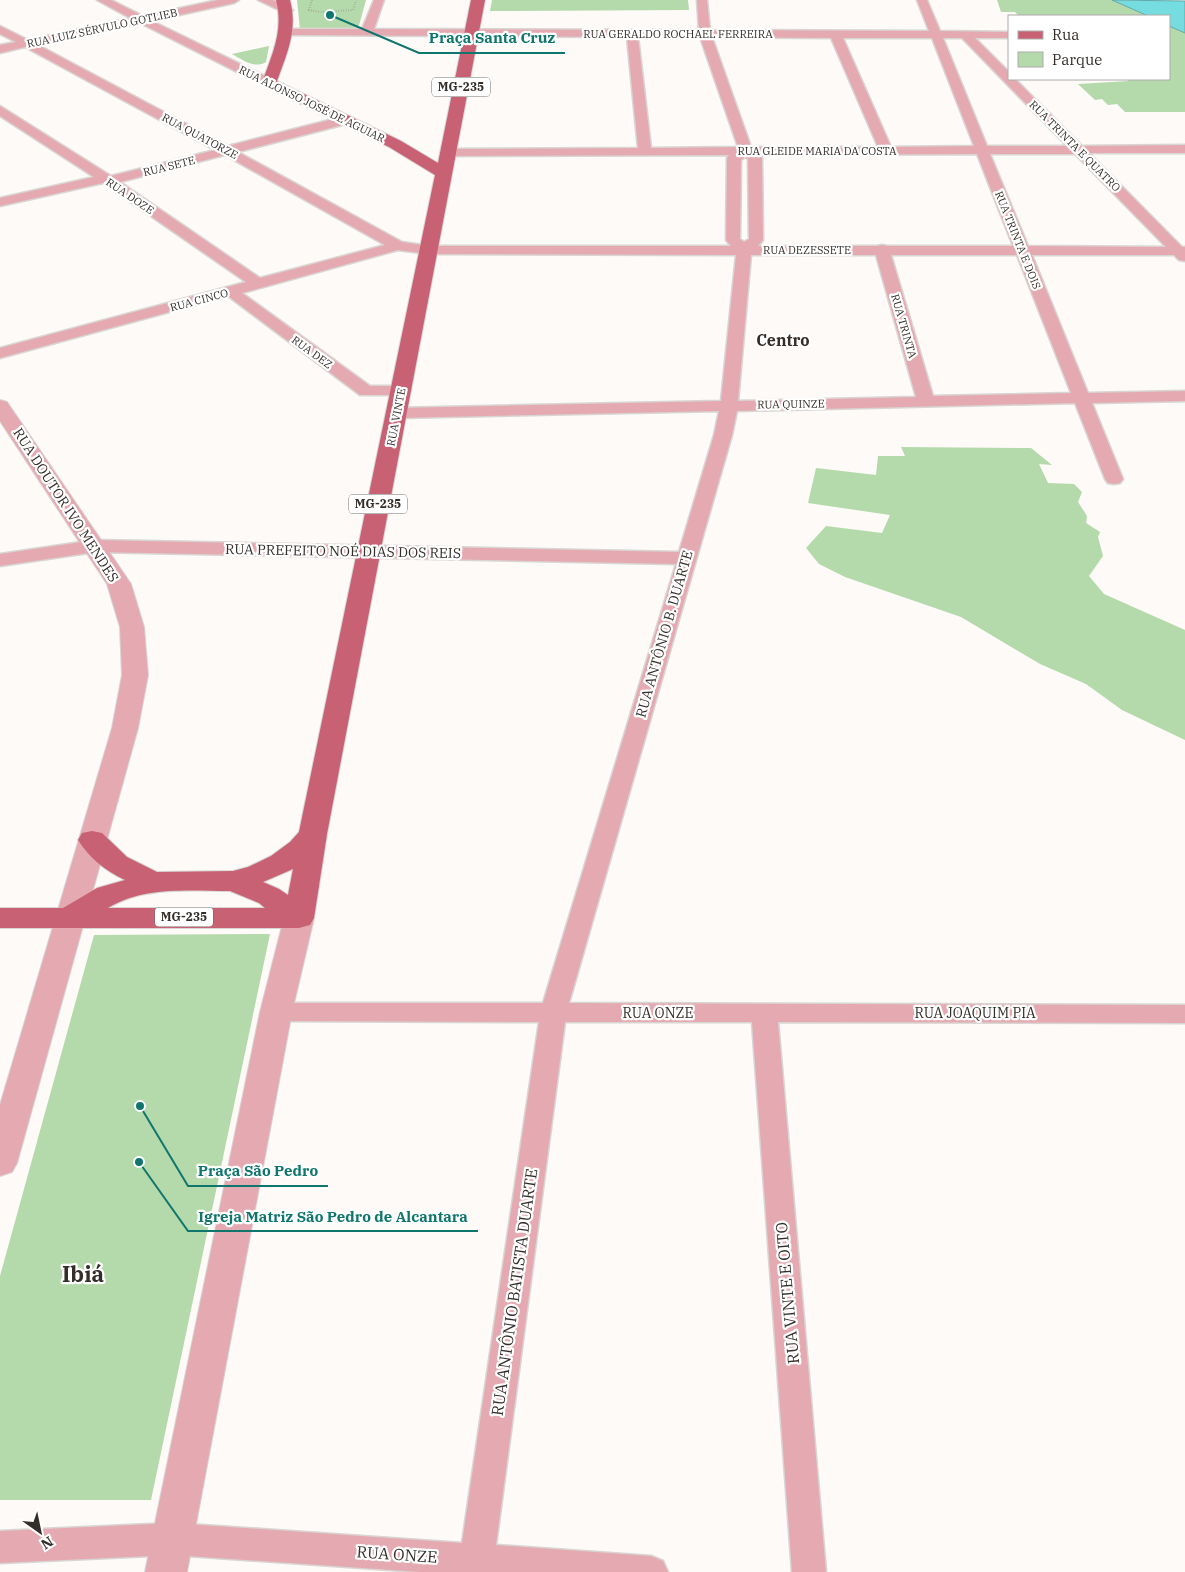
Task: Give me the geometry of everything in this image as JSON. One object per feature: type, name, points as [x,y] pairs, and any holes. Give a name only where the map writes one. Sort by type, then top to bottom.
[{"type":"main road","name":"RUA VINTE","points":[[313,834],[478,0]]},
{"type":"main road","points":[[269,83],[267,63],[288,32],[285,5]]},
{"type":"main road","name":"RUA ALONSO JOSÉ DE AGUIAR","points":[[269,83],[395,144],[447,164]]},
{"type":"main road","name":"MG-235","points":[[70,917],[107,895],[152,882],[233,881],[258,874],[281,863],[300,849],[313,834]]},
{"type":"main road","name":"MG-235","points":[[0,918],[298,918],[313,834]]},
{"type":"main road","points":[[92,840],[116,864],[152,882]]},
{"type":"main road","points":[[233,881],[270,896],[298,918]]},
{"type":"main road","points":[[185,917],[192,882]]},
{"type":"street","name":"RUA ALONSO JOSÉ DE AGUIAR","points":[[102,0],[269,83]]},
{"type":"street","name":"RUA LUIZ SÉRVULO GOTLIEB","points":[[0,49],[234,0]]},
{"type":"street","points":[[263,0],[285,5]]},
{"type":"street","points":[[367,32],[379,0]]},
{"type":"street","name":"RUA ANTÔNIO B. DUARTE","points":[[553,1013],[722,435],[729,406],[744,250],[756,240],[755,158],[746,151],[705,34],[702,0]]},
{"type":"street","name":"RUA TRINTA E DOIS","points":[[922,0],[1114,480]]},
{"type":"street","name":"RUA QUATORZE","points":[[0,28],[398,246]]},
{"type":"street","name":"RUA GERALDO ROCHAEL FERREIRA","points":[[288,32],[1008,35]]},
{"type":"street","points":[[632,34],[645,152]]},
{"type":"street","points":[[836,35],[886,150]]},
{"type":"street","name":"RUA TRINTA E QUATRO","points":[[965,35],[1008,78]]},
{"type":"street","name":"RUA ALONSO JOSÉ DE AGUIAR","points":[[229,64],[267,63]]},
{"type":"street","name":"RUA TRINTA E QUATRO","points":[[1010,80],[1183,253]]},
{"type":"street","name":"RUA DOZE","points":[[0,110],[107,180],[258,284]]},
{"type":"street","name":"RUA SETE","points":[[0,202],[229,152],[345,120]]},
{"type":"street","name":"RUA GLEIDE MARIA DA COSTA","points":[[447,164],[645,152],[1185,149]]},
{"type":"street","points":[[744,250],[733,240],[734,158],[746,151]]},
{"type":"street","name":"RUA DEZESSETE","points":[[398,246],[429,250],[882,249],[1183,253]]},
{"type":"street","name":"RUA CINCO","points":[[0,353],[398,246]]},
{"type":"street","name":"RUA TRINTA","points":[[882,249],[926,402]]},
{"type":"street","name":"RUA DEZ","points":[[230,291],[366,391],[401,390]]},
{"type":"street","name":"RUA QUINZE","points":[[396,413],[1185,396]]},
{"type":"street","name":"RUA DOUTOR IVO MENDES","points":[[0,406],[95,546],[118,584],[132,627],[135,675],[125,728],[0,1163]]},
{"type":"street","name":"RUA PREFEITO NOÉ DIAS DOS REIS","points":[[0,560],[95,546],[687,558]]},
{"type":"street","points":[[170,1555],[276,1012],[298,918]]},
{"type":"street","name":"RUA ONZE","points":[[276,1012],[764,1013]]},
{"type":"street","name":"RUA ANTÔNIO BATISTA DUARTE","points":[[476,1566],[553,1013]]},
{"type":"street","name":"RUA JOAQUIM PIA","points":[[764,1013],[1185,1014]]},
{"type":"street","name":"RUA VINTE E OITO","points":[[764,1013],[809,1572]]},
{"type":"street","name":"RUA ONZE","points":[[0,1547],[651,1572]]},
{"type":"path","points":[[312,0],[310,11],[320,12],[353,10],[356,0]]},
{"type":"green space","points":[[297,0],[366,0],[358,29],[300,30]]},
{"type":"green space","points":[[492,0],[688,0],[689,10],[490,11]]},
{"type":"green space","points":[[997,0],[1112,0],[1146,15],[1018,15],[1015,12],[1001,12]]},
{"type":"green space","points":[[1170,26],[1185,33],[1185,112],[1125,112],[1117,104],[1108,105],[1102,99],[1095,100],[1078,84],[1129,81],[1128,80],[1170,80]]},
{"type":"green space","points":[[269,46],[266,62],[262,64],[249,63],[232,54]]},
{"type":"green space","points":[[901,447],[1031,448],[1052,465],[1039,464],[1048,483],[1074,484],[1082,492],[1078,502],[1087,516],[1086,523],[1100,532],[1098,537],[1103,556],[1089,576],[1104,594],[1185,630],[1185,740],[1122,710],[1086,684],[1040,664],[961,617],[845,577],[819,564],[806,548],[826,526],[882,533],[890,515],[808,503],[816,468],[876,475],[878,456],[905,456]]},
{"type":"green space","points":[[270,934],[151,1500],[0,1500],[0,1276],[94,935]]},
{"type":"water","points":[[1112,0],[1185,1],[1185,33],[1170,26],[1170,15],[1146,15]]},
{"type":"place","name":"Praça Santa Cruz","points":[[330,15]]},
{"type":"place","name":"Praça São Pedro","points":[[140,1106]]},
{"type":"place","name":"Igreja Matriz São Pedro de Alcantara","points":[[139,1162]]},
{"type":"district","name":"Centro","points":[[783,340]]},
{"type":"district","name":"Ibiá","points":[[83,1274]]}]
